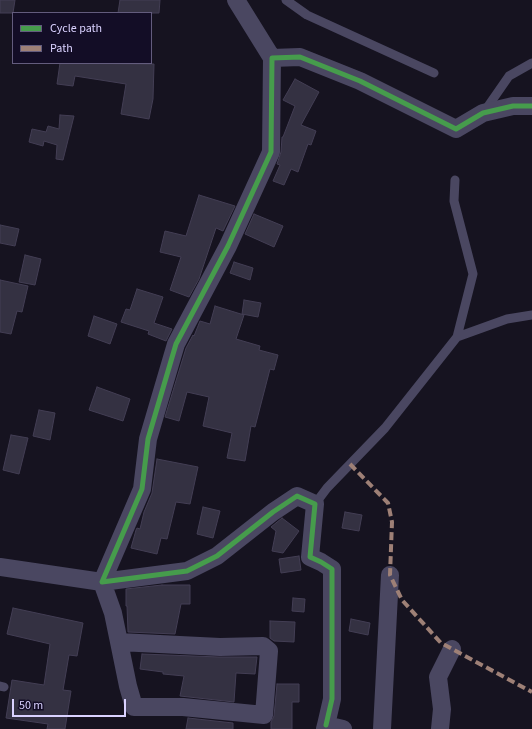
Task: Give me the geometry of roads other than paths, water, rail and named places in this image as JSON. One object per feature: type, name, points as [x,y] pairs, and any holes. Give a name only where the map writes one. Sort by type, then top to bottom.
[{"type":"street","points":[[119,642],[220,647],[263,646],[269,651],[264,715],[183,707],[134,707],[119,642],[113,613],[102,582],[142,489],[148,439],[176,344],[228,246],[271,152],[272,58],[236,0]]},
{"type":"street","points":[[272,58],[300,57],[360,81],[456,129],[483,113],[513,106],[532,106]]},
{"type":"street","points":[[0,567],[102,582],[187,571],[217,556],[273,512],[297,496],[315,504],[310,557],[332,569],[332,728]]},
{"type":"street","points":[[382,729],[390,575]]},
{"type":"street","points":[[440,729],[442,709],[438,677],[452,649]]},
{"type":"lane","points":[[286,0],[307,15],[434,73]]},
{"type":"lane","points":[[483,113],[509,76],[532,62]]},
{"type":"lane","points":[[315,504],[327,488],[385,428],[457,337],[473,274],[454,201],[455,180]]},
{"type":"lane","points":[[457,337],[507,319],[532,315]]}]
